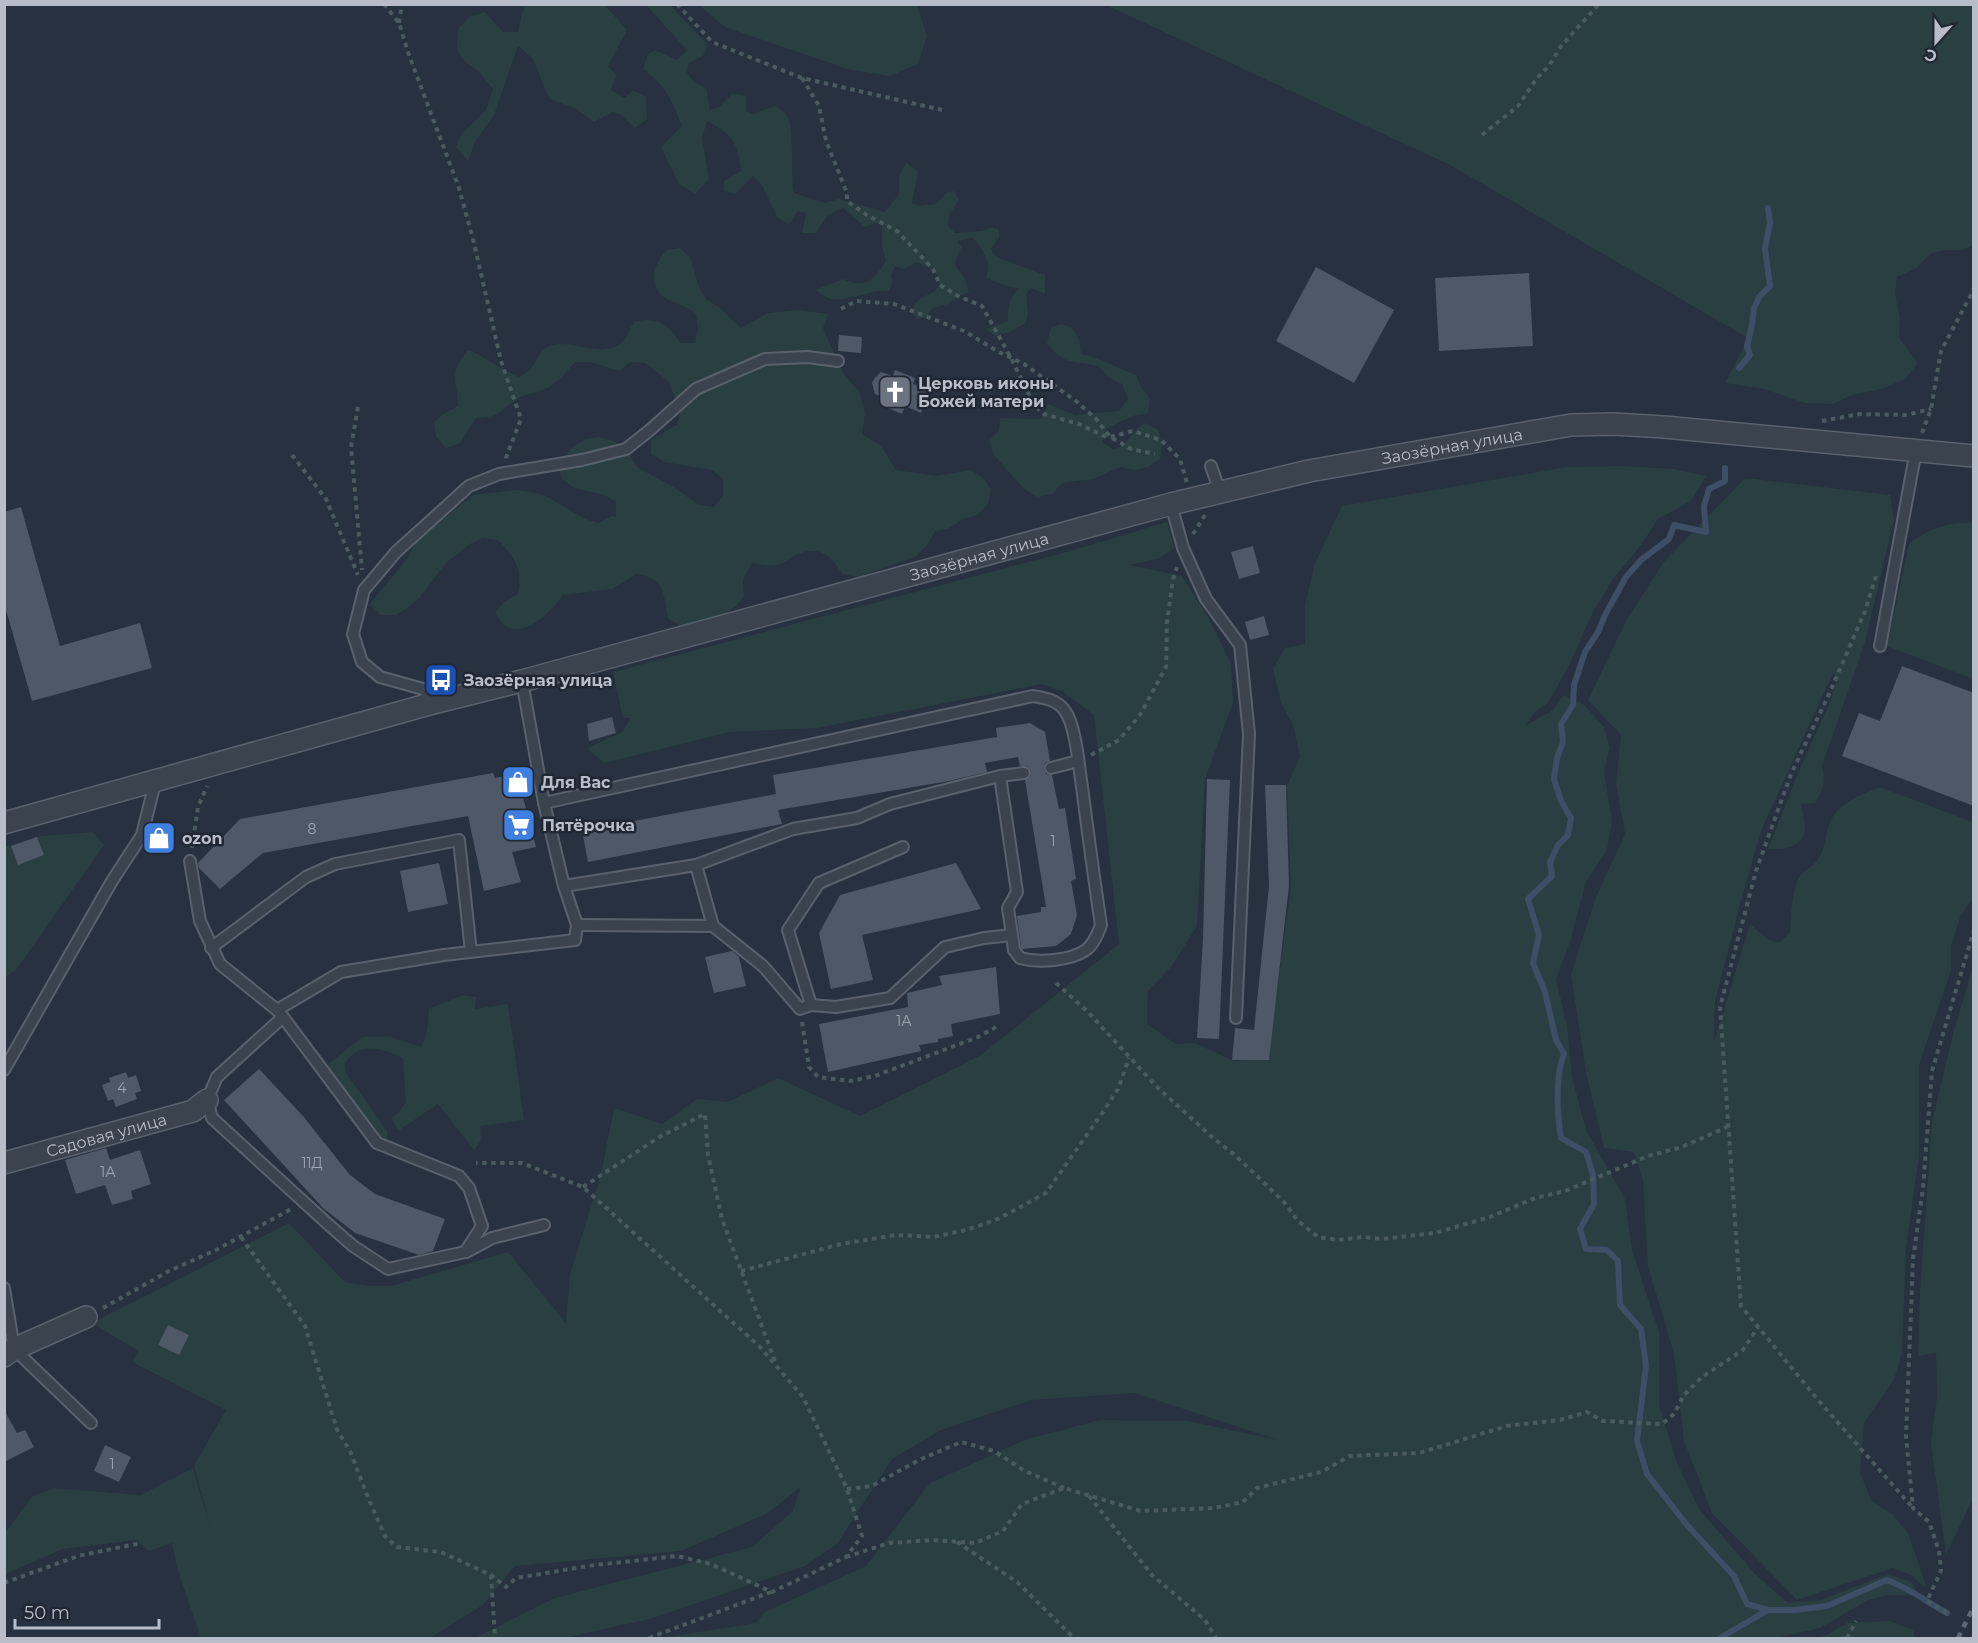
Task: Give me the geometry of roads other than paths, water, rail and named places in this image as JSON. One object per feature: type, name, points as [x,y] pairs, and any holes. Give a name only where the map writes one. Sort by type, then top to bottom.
[{"type":"street","name":"Заозёрная улица","points":[[4,823],[437,702],[522,681],[1171,504],[1200,505],[1220,492],[1309,471],[1571,425],[1614,424],[1974,456]]},
{"type":"street","name":"Садовая улица","points":[[4,1163],[193,1111],[207,1100]]},
{"type":"street","points":[[9,1352],[86,1317]]},
{"type":"lane","points":[[437,702],[423,689],[380,677],[362,662],[353,634],[364,590],[396,552],[468,486],[499,474],[582,460],[626,449],[696,389],[765,359],[807,357],[838,361]]},
{"type":"lane","points":[[1880,646],[1916,450]]},
{"type":"lane","points":[[1211,466],[1220,492]]},
{"type":"lane","points":[[1171,504],[1183,548],[1206,599],[1240,645],[1246,690],[1249,734],[1236,1018]]},
{"type":"lane","points":[[522,681],[544,804],[564,886],[577,925],[575,940],[471,952],[341,972],[280,1014],[216,1077],[207,1100],[212,1118],[353,1246],[388,1269],[465,1252],[492,1238],[544,1225]]},
{"type":"lane","points":[[544,804],[1033,696],[1056,702],[1064,708],[1070,718],[1101,925],[1088,949],[1069,957],[1029,960],[1020,958],[1014,950],[1008,908],[1017,892],[1000,776]]},
{"type":"lane","points":[[1051,768],[1078,761]]},
{"type":"lane","points":[[564,886],[696,865],[794,829],[857,818],[890,804],[1000,776],[1024,773]]},
{"type":"lane","points":[[4,1070],[112,881],[142,836],[153,791],[152,782]]},
{"type":"lane","points":[[211,948],[306,878],[334,864],[459,840],[471,952]]},
{"type":"lane","points":[[812,1005],[788,930],[819,883],[903,847]]},
{"type":"lane","points":[[190,861],[200,921],[220,964],[280,1014],[377,1143],[459,1176],[470,1188],[482,1226],[465,1252]]},
{"type":"lane","points":[[696,865],[713,926],[762,966],[800,1009],[812,1005],[836,1006],[890,998],[945,947],[984,938],[1011,935]]},
{"type":"lane","points":[[577,925],[713,926]]},
{"type":"lane","points":[[4,1288],[9,1352],[91,1424]]},
{"type":"waterway","points":[[1739,368],[1750,355],[1747,346],[1754,308],[1760,296],[1770,286],[1765,248],[1770,223],[1768,208]]},
{"type":"waterway","points":[[1725,468],[1725,481],[1709,489],[1704,506],[1706,532],[1674,525],[1669,539],[1641,560],[1626,577],[1598,632],[1585,652],[1574,685],[1573,705],[1561,724],[1563,742],[1557,758],[1554,779],[1561,801],[1571,818],[1568,835],[1558,845],[1550,862],[1552,876],[1528,899],[1539,935],[1533,963],[1545,992],[1556,1040],[1564,1054],[1559,1073],[1558,1095],[1561,1138],[1586,1152],[1593,1175],[1594,1204],[1580,1229],[1586,1249],[1607,1250],[1618,1261],[1620,1305],[1641,1329],[1646,1365],[1637,1441],[1647,1474],[1687,1525],[1734,1576],[1747,1604],[1768,1610],[1795,1610],[1827,1606],[1887,1580],[1947,1613]]},
{"type":"waterway","points":[[1720,1638],[1768,1610]]},
{"type":"railway","points":[[1958,1638],[1974,1606]]},
{"type":"place","name":"Церковь иконы Божей матери","points":[[895,392]]},
{"type":"place","name":"Заозёрная улица","points":[[441,680]]},
{"type":"place","name":"Для Вас","points":[[518,782]]},
{"type":"place","name":"Пятёрочка","points":[[519,825]]},
{"type":"place","name":"ozon","points":[[159,838]]}]
